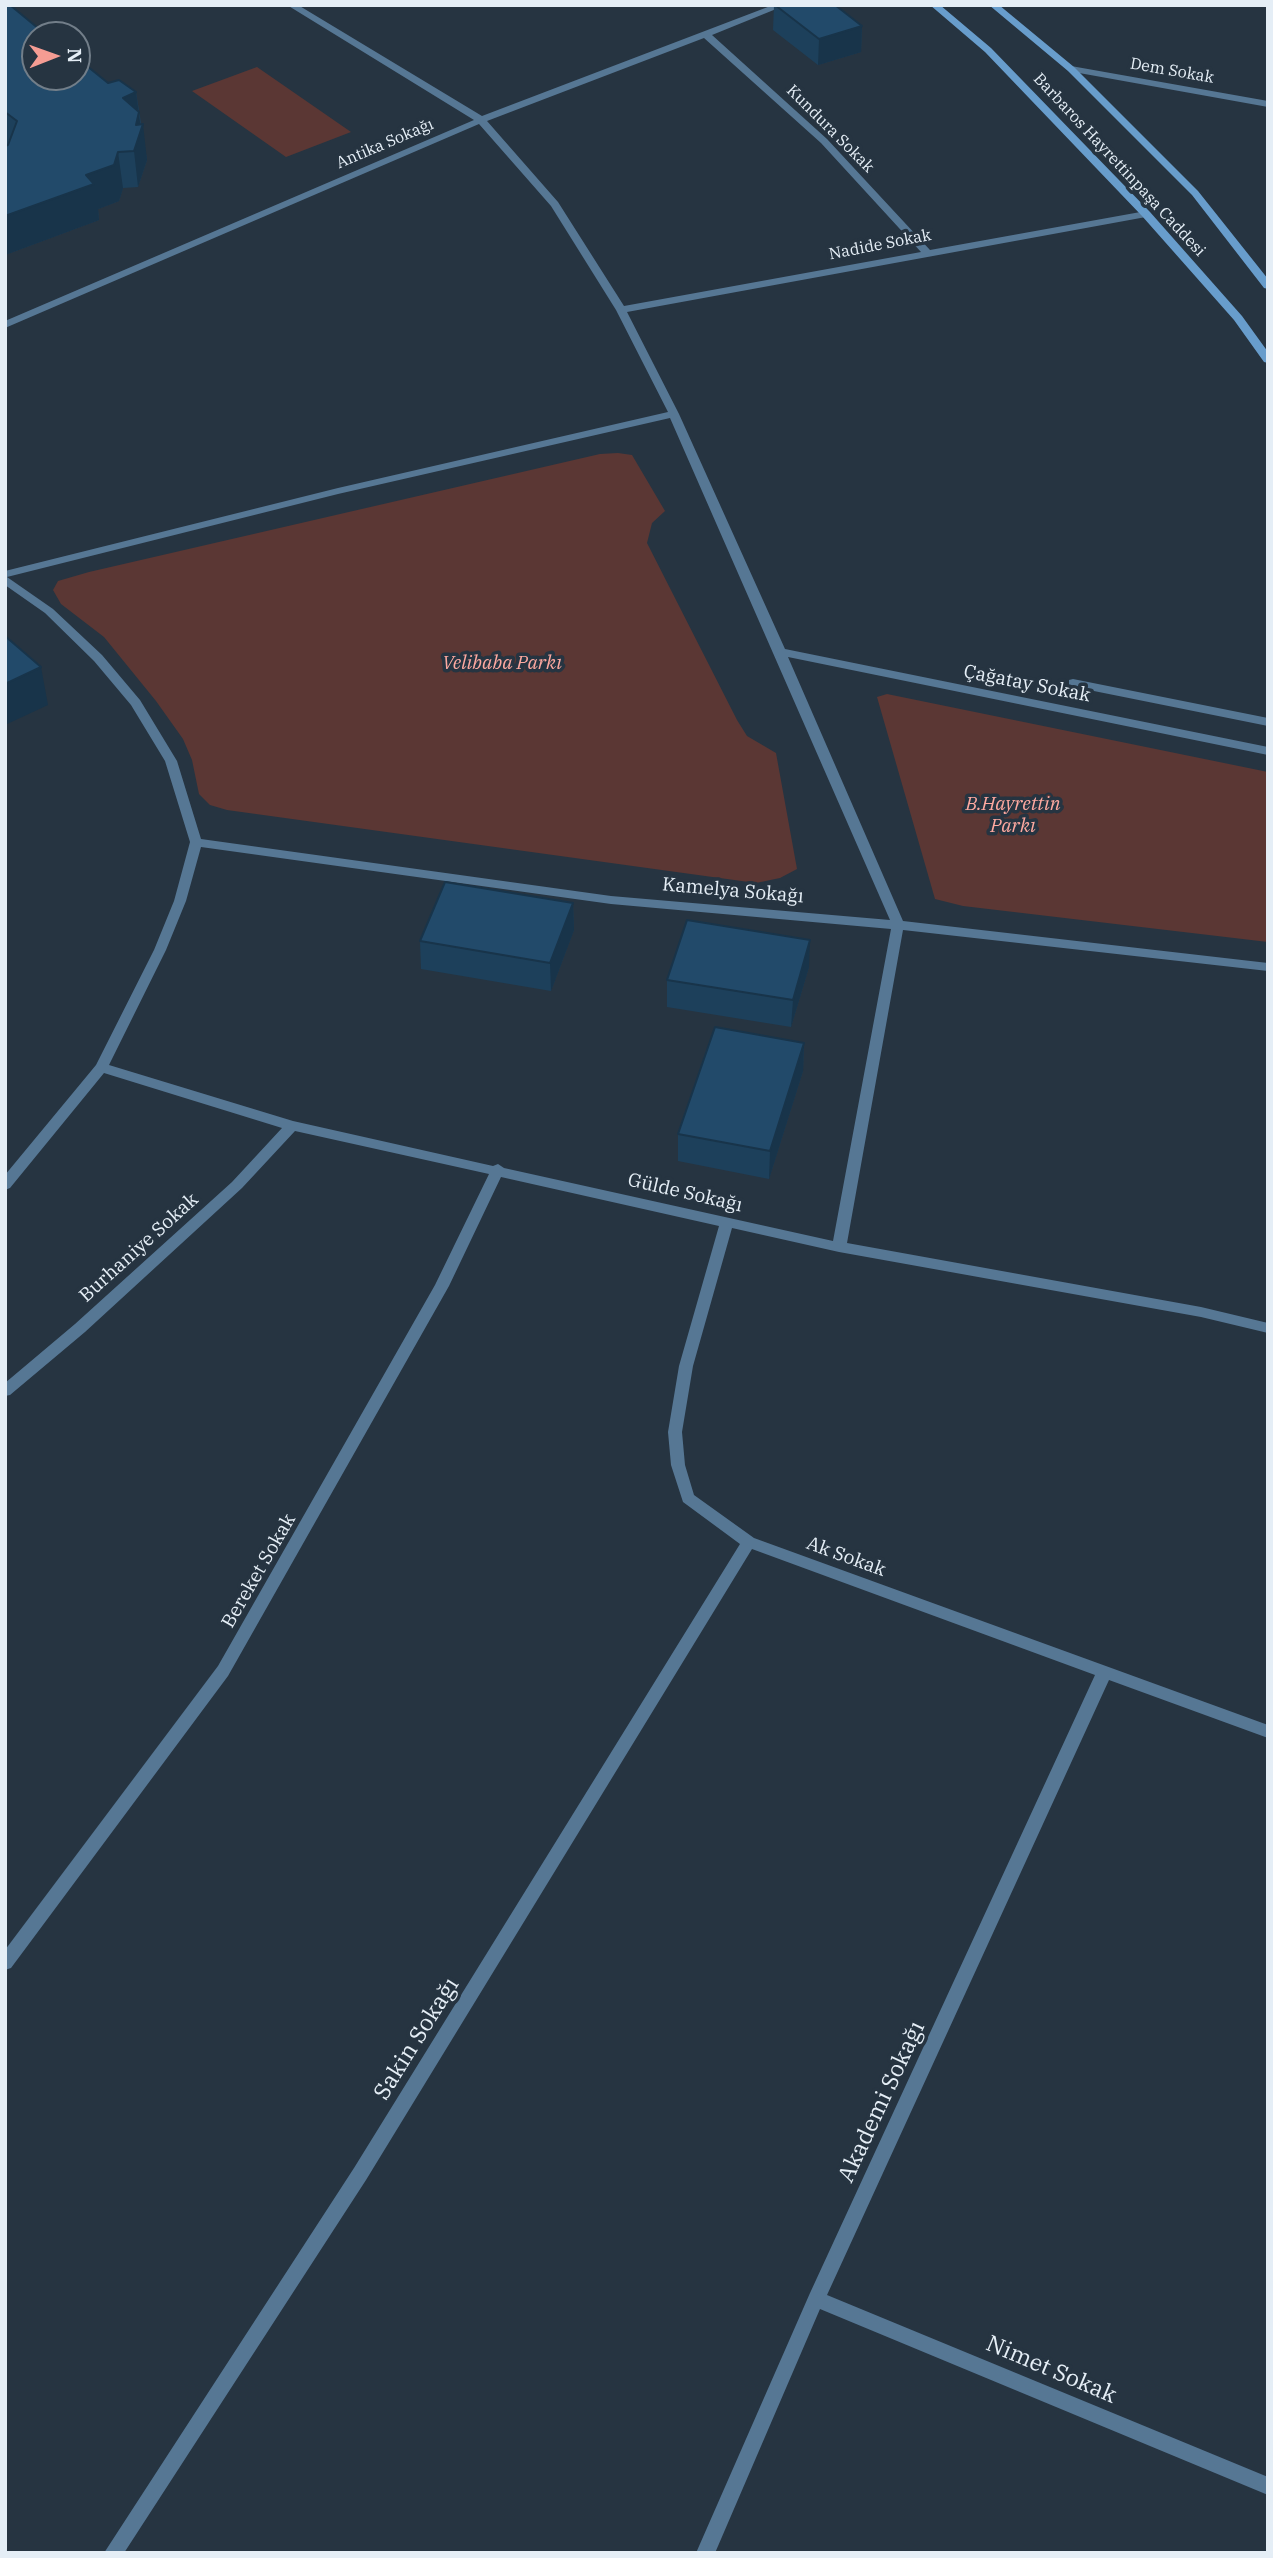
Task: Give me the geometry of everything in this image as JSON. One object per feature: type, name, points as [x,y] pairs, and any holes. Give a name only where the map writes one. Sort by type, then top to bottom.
[{"type":"street","points":[[291,5],[481,120],[555,204],[621,310],[674,414],[780,652],[898,925],[839,1247]]},
{"type":"street","name":"Antika Sokağı","points":[[5,325],[481,120],[782,5]]},
{"type":"street","name":"Barbaros Hayrettinpaşa Caddesi","points":[[934,5],[988,50],[1146,214],[1238,318],[1268,360]]},
{"type":"street","name":"Barbaros Hayrettinpaşa Caddesi","points":[[993,5],[1071,69],[1195,193],[1268,286]]},
{"type":"street","name":"Kundura Sokak","points":[[706,35],[824,141],[926,252]]},
{"type":"street","name":"Dem Sokak","points":[[1071,69],[1268,104]]},
{"type":"street","name":"Nadide Sokak","points":[[621,310],[926,252],[1146,214]]},
{"type":"street","points":[[5,574],[338,491],[674,414]]},
{"type":"street","points":[[5,580],[49,611],[98,658],[136,703],[172,761],[196,842],[180,901],[160,950],[101,1067],[5,1185]]},
{"type":"street","name":"Çağatay Sokak","points":[[780,652],[1268,751]]},
{"type":"street","points":[[1073,683],[1268,722]]},
{"type":"street","name":"Kamelya Sokağı","points":[[196,842],[611,900],[898,925],[1268,967]]},
{"type":"street","name":"Gülde Sokağı","points":[[101,1067],[292,1126],[498,1169],[839,1247],[1201,1312],[1268,1328]]},
{"type":"street","name":"Burhaniye Sokak","points":[[5,1391],[80,1328],[217,1203],[292,1126]]},
{"type":"street","name":"Bereket Sokak","points":[[5,1963],[222,1671],[442,1286],[498,1169]]},
{"type":"street","name":"Ak Sokak","points":[[727,1223],[686,1366],[675,1432],[678,1465],[688,1498],[749,1542],[1268,1732]]},
{"type":"street","name":"Sakin Sokağı","points":[[113,2553],[360,2174],[749,1542]]},
{"type":"street","name":"Akademi Sokağı","points":[[705,2553],[816,2299],[1105,1671]]},
{"type":"street","name":"Nimet Sokak","points":[[816,2299],[1268,2486]]},
{"type":"green space","points":[[257,67],[351,132],[286,157],[192,91]]},
{"type":"green space","name":"Velibaba Parkı","points":[[600,454],[632,455],[665,511],[652,523],[647,543],[737,720],[747,736],[776,753],[797,869],[780,878],[756,883],[227,810],[210,805],[199,794],[192,760],[183,739],[156,701],[104,637],[61,604],[53,590],[58,581],[89,572]]},
{"type":"green space","name":"B.Hayrettin Parkı","points":[[887,694],[1268,772],[1268,942],[963,906],[935,899],[877,697]]},
{"type":"building","points":[[5,5],[10,5],[29,21],[21,21],[21,91],[91,91],[91,69],[108,83],[119,80],[136,92],[123,98],[139,112],[136,125],[143,124],[134,151],[118,152],[114,165],[86,175],[94,184],[5,216],[5,146],[8,145],[17,121],[5,112]]},
{"type":"building","points":[[775,5],[835,5],[862,26],[819,39]]},
{"type":"building","points":[[5,636],[41,667],[5,684]]},
{"type":"building","points":[[445,882],[573,903],[550,963],[420,941]]},
{"type":"building","points":[[687,920],[810,940],[793,1000],[667,980]]},
{"type":"building","points":[[715,1027],[804,1043],[770,1151],[678,1134]]}]
